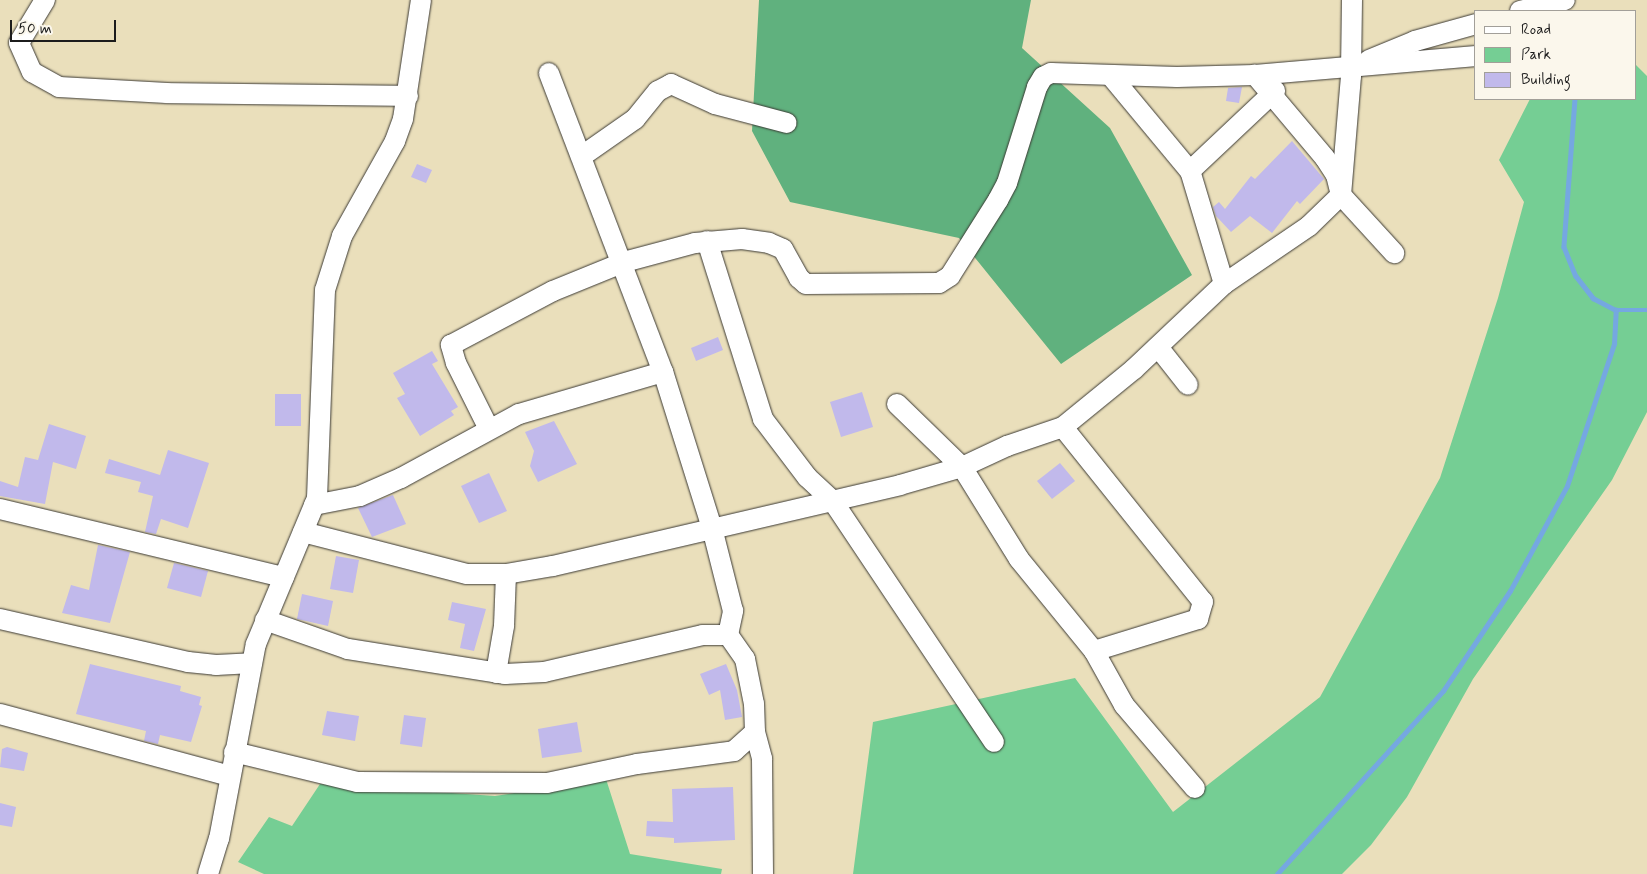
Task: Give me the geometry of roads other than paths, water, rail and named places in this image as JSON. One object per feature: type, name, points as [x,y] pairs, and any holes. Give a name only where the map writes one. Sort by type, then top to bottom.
[{"type":"street","points":[[45,0],[19,43],[32,72],[59,87],[167,93],[408,96]]},
{"type":"street","points":[[208,874],[230,776],[252,663],[265,620],[314,505],[319,485],[325,290],[342,236],[395,140],[408,96],[421,0]]},
{"type":"street","points":[[303,532],[467,574],[506,574],[554,566],[832,500],[962,466],[1006,446],[1063,428],[1158,347],[1224,284],[1309,226],[1341,195],[1351,68],[1352,0]]},
{"type":"street","points":[[1524,10],[1565,0]]},
{"type":"street","points":[[1351,68],[1416,41],[1474,25]]},
{"type":"street","points":[[489,429],[456,364],[451,345],[553,291],[624,262],[707,240],[742,239],[770,243],[787,253],[799,278],[806,284],[940,283],[950,276],[998,200],[1043,77],[1060,72],[1111,76],[1255,75],[1474,56]]},
{"type":"street","points":[[548,73],[624,262],[663,372],[712,528],[732,611],[728,635],[745,659],[754,704],[756,732],[762,759],[763,874]]},
{"type":"street","points":[[1255,75],[1274,93],[1325,158],[1336,175],[1341,195],[1394,253]]},
{"type":"street","points":[[1111,76],[1190,172],[1224,284]]},
{"type":"street","points":[[582,156],[635,119],[658,91],[671,84],[715,104],[787,123]]},
{"type":"street","points":[[1190,172],[1274,93]]},
{"type":"street","points":[[707,240],[763,419],[807,477],[832,500],[994,742]]},
{"type":"street","points":[[1158,347],[1188,385]]},
{"type":"street","points":[[314,505],[368,492],[489,429],[547,403],[663,372]]},
{"type":"street","points":[[897,404],[962,466],[1019,559],[1094,651],[1124,704],[1195,788]]},
{"type":"street","points":[[1063,428],[1203,602],[1198,619],[1094,651]]},
{"type":"street","points":[[0,509],[284,577]]},
{"type":"street","points":[[496,673],[504,626],[506,574]]},
{"type":"street","points":[[0,619],[188,662],[216,665],[252,663]]},
{"type":"street","points":[[265,620],[348,649],[496,673],[544,672],[703,635],[728,635]]},
{"type":"street","points":[[0,714],[230,776]]},
{"type":"street","points":[[234,752],[356,782],[471,780],[547,783],[637,764],[734,751],[756,732]]},
{"type":"waterway","points":[[1575,100],[1564,247],[1576,276],[1593,298],[1616,310],[1647,310]]},
{"type":"waterway","points":[[1277,874],[1443,691],[1510,591],[1567,486],[1614,344],[1616,310]]}]
